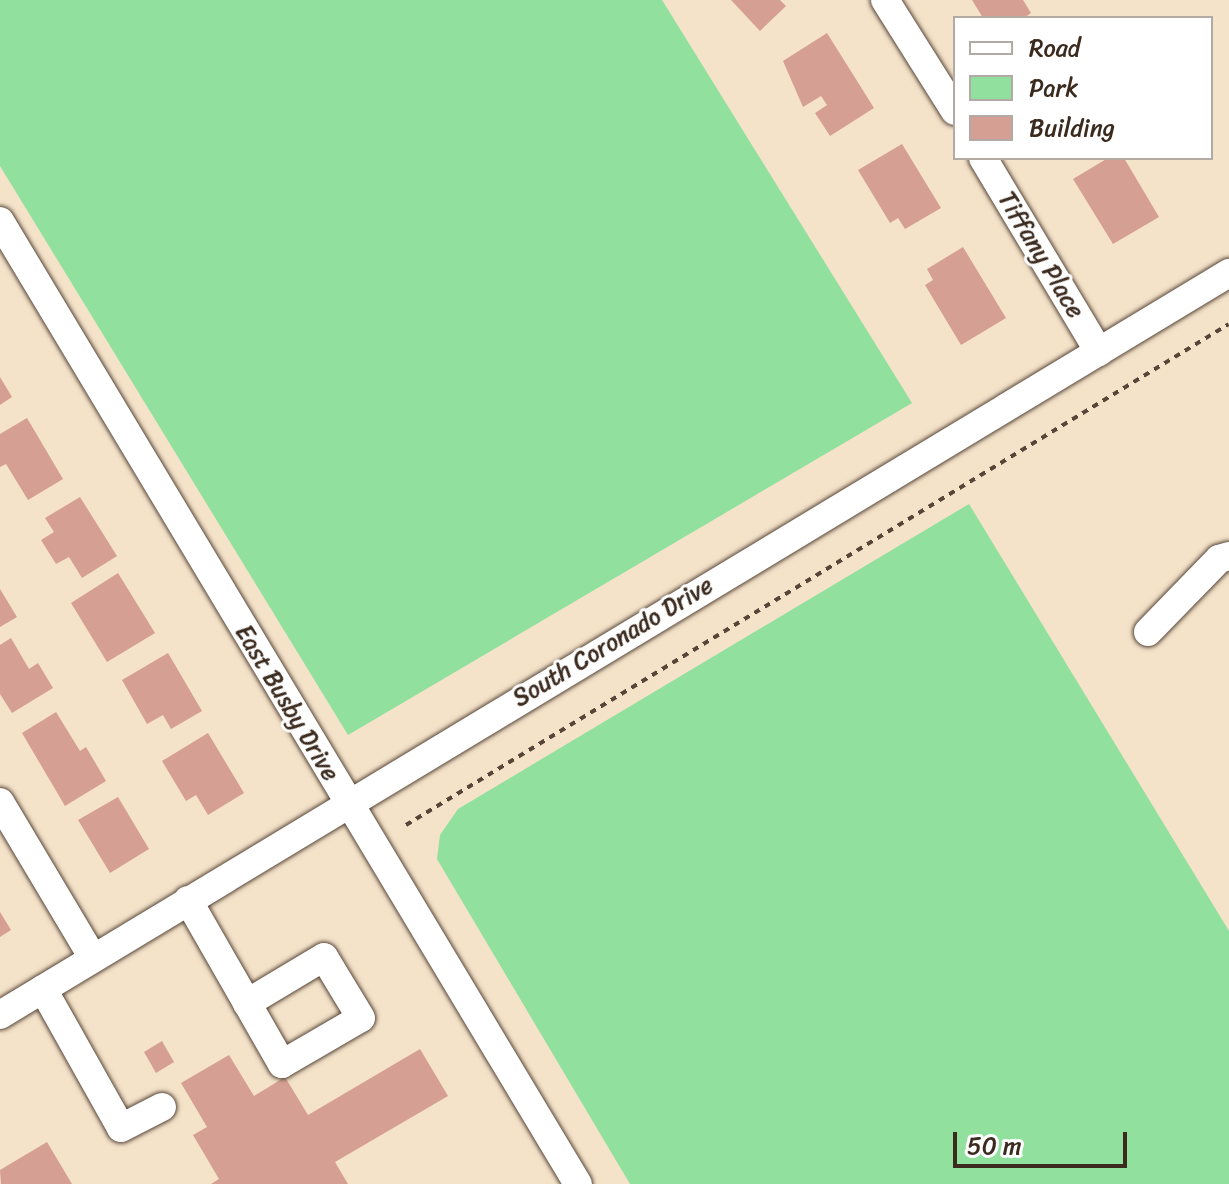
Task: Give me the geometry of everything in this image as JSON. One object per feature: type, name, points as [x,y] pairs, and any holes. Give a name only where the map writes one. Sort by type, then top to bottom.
[{"type":"street","points":[[885,0],[953,108]]},
{"type":"street","name":"Tiffany Place","points":[[984,160],[1099,352]]},
{"type":"street","name":"East Busby Drive","points":[[0,221],[578,1184]]},
{"type":"street","name":"South Coronado Drive","points":[[0,1015],[346,802],[1229,273]]},
{"type":"street","points":[[1148,632],[1219,559],[1229,556]]},
{"type":"street","points":[[0,802],[93,958]]},
{"type":"street","points":[[188,900],[247,1003]]},
{"type":"street","points":[[43,989],[121,1128],[162,1107]]},
{"type":"path","points":[[406,825],[1229,324]]},
{"type":"green space","points":[[0,0],[662,0],[912,403],[348,735],[0,166]]},
{"type":"green space","points":[[969,504],[1229,931],[1229,1184],[630,1184],[437,859],[440,835],[458,809]]},
{"type":"building","points":[[731,0],[780,0],[786,6],[760,31]]},
{"type":"building","points":[[972,0],[1023,0],[1031,13],[1027,16],[982,16]]},
{"type":"building","points":[[827,33],[874,108],[830,136],[815,113],[827,105],[821,96],[803,107],[783,61]]},
{"type":"building","points":[[902,144],[941,208],[905,229],[898,218],[890,223],[858,170]]},
{"type":"building","points":[[1105,160],[1125,160],[1159,217],[1113,244],[1073,179]]},
{"type":"building","points":[[963,247],[1006,318],[961,345],[925,285],[933,280],[927,269]]},
{"type":"building","points":[[0,377],[12,397],[0,405]]},
{"type":"building","points":[[27,418],[63,479],[28,500],[6,464],[0,467],[0,434]]},
{"type":"building","points":[[80,497],[117,556],[82,578],[69,557],[56,564],[41,540],[54,532],[45,518]]},
{"type":"building","points":[[118,573],[155,633],[107,662],[71,603]]},
{"type":"building","points":[[0,589],[17,617],[0,627]]},
{"type":"building","points":[[11,638],[29,669],[38,663],[53,688],[12,713],[0,694],[0,645]]},
{"type":"building","points":[[168,653],[202,711],[171,729],[163,715],[147,724],[122,680]]},
{"type":"building","points":[[56,712],[80,751],[86,747],[106,781],[65,806],[22,733]]},
{"type":"building","points":[[208,733],[244,793],[208,815],[196,795],[186,801],[162,761]]},
{"type":"building","points":[[118,797],[149,849],[110,873],[78,820]]},
{"type":"building","points":[[0,912],[11,930],[0,937]]},
{"type":"building","points":[[162,1041],[174,1062],[156,1073],[144,1052]]},
{"type":"building","points":[[420,1049],[448,1096],[335,1162],[348,1184],[211,1184],[219,1179],[193,1135],[207,1127],[181,1083],[229,1055],[254,1096],[285,1077],[308,1115]]},
{"type":"building","points":[[47,1142],[72,1184],[1,1184],[0,1170]]}]
